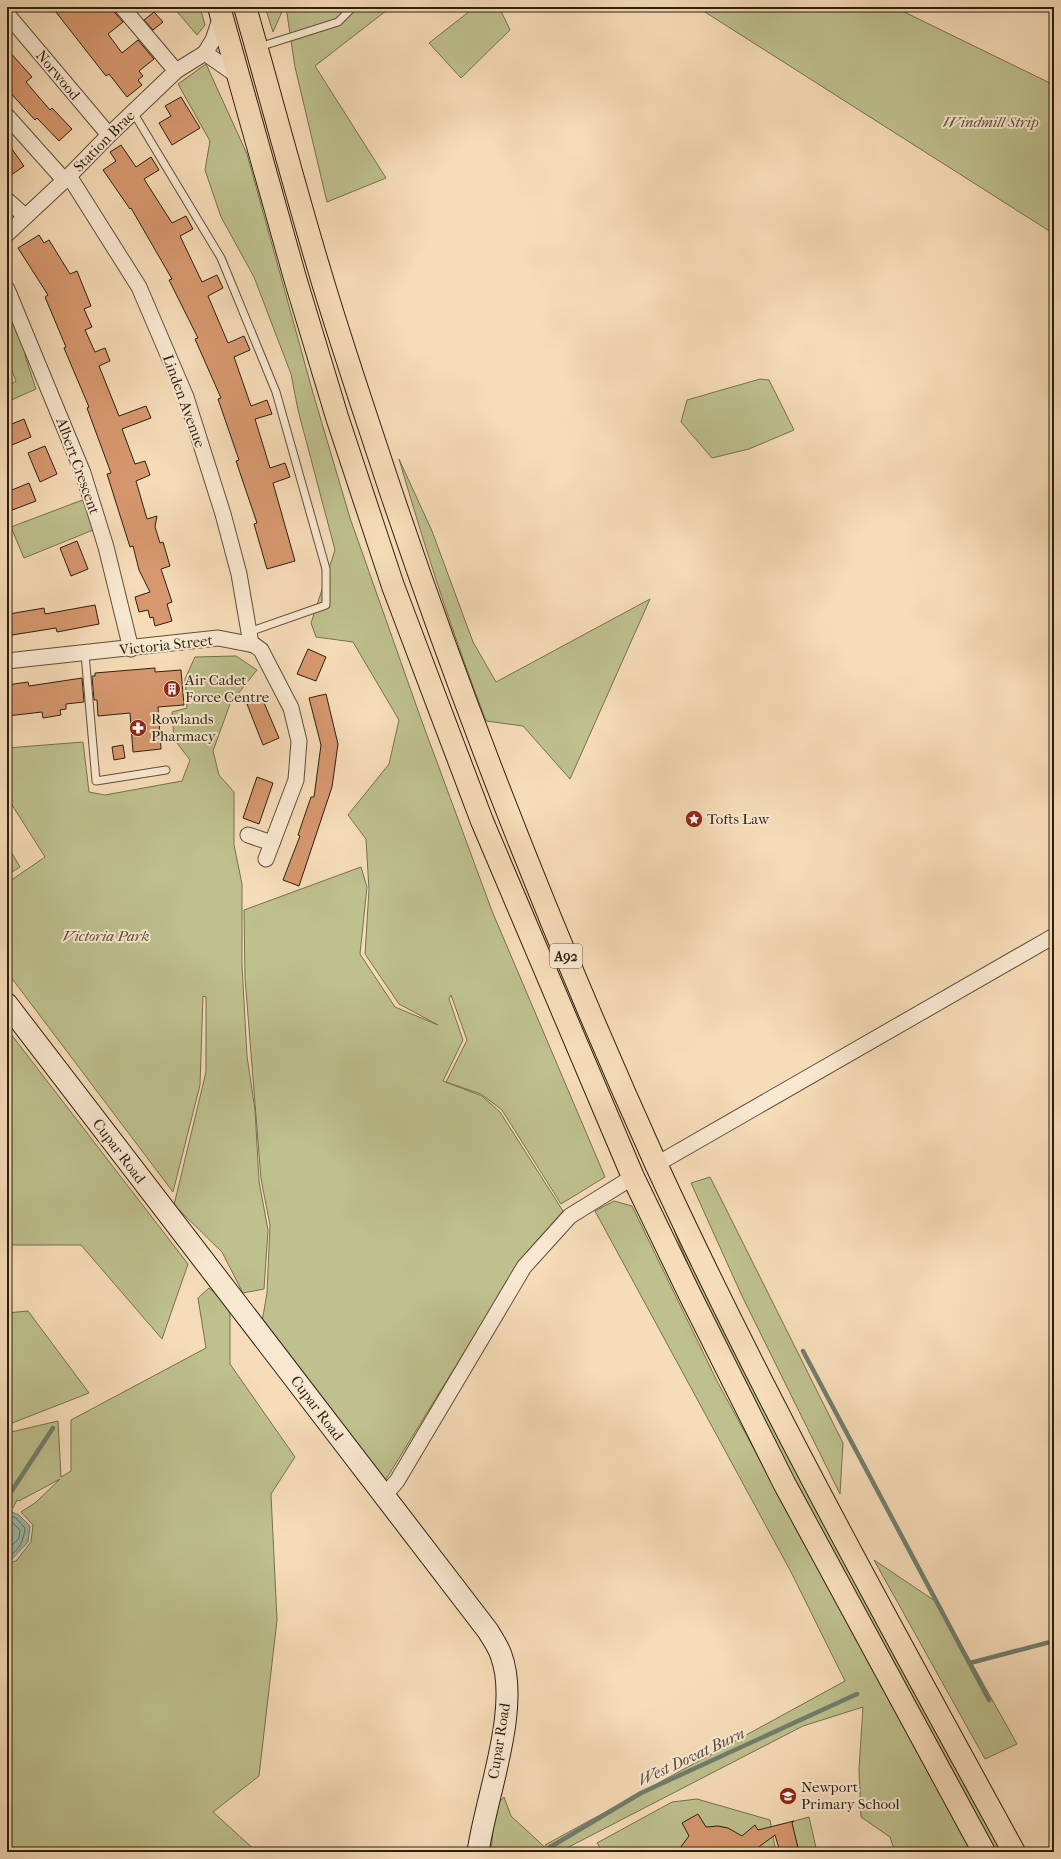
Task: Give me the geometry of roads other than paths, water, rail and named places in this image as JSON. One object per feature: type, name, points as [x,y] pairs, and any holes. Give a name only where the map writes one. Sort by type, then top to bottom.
[{"type":"highway","name":"A92","points":[[245,7],[322,278],[419,574],[468,713],[537,887],[657,1164],[720,1298],[820,1497],[1014,1852]]},
{"type":"highway","name":"A92","points":[[220,12],[333,402],[393,586],[482,822],[633,1177],[784,1483],[984,1852]]},
{"type":"main road","name":"Cupar Road","points":[[7,1004],[488,1630],[501,1655],[507,1686],[505,1722],[478,1852]]},
{"type":"street","points":[[122,7],[176,71]]},
{"type":"street","points":[[220,12],[213,40],[205,53],[238,76]]},
{"type":"street","name":"Norwood","points":[[7,14],[109,135]]},
{"type":"street","name":"Station Brae","points":[[7,234],[67,178],[109,135],[176,71],[205,53]]},
{"type":"street","name":"Linden Avenue","points":[[7,116],[67,178],[139,288],[186,397],[223,514],[239,574],[250,638]]},
{"type":"street","points":[[7,200],[25,216]]},
{"type":"street","name":"Albert Crescent","points":[[7,288],[83,473],[106,547],[131,649]]},
{"type":"street","name":"Victoria Street","points":[[7,661],[131,649],[218,638],[250,638]]},
{"type":"street","points":[[250,638],[261,650],[291,708],[299,741],[296,780],[266,859]]},
{"type":"street","points":[[248,835],[272,843]]},
{"type":"street","points":[[657,1164],[1054,936]]},
{"type":"street","points":[[384,1496],[397,1481],[524,1267],[570,1216],[633,1177]]},
{"type":"lane","points":[[257,47],[338,22],[353,7]]},
{"type":"lane","points":[[133,112],[221,258],[250,326],[276,392],[326,569],[326,605],[250,638]]},
{"type":"lane","points":[[85,654],[96,780],[166,770]]},
{"type":"water","points":[[7,1510],[19,1515],[30,1526],[28,1542],[12,1559],[7,1560]]},
{"type":"waterway","points":[[803,1351],[989,1700]]},
{"type":"waterway","points":[[7,1498],[53,1428]]},
{"type":"waterway","name":"West Dovat Burn","points":[[970,1663],[1054,1641]]},
{"type":"waterway","name":"West Dovat Burn","points":[[542,1852],[641,1793],[857,1694]]},
{"type":"place","name":"Air Cadet Force Centre","points":[[172,689]]},
{"type":"place","name":"Rowlands Pharmacy","points":[[138,728]]},
{"type":"place","name":"Tofts Law","points":[[694,819]]},
{"type":"place","name":"Newport Primary School","points":[[788,1796]]},
{"type":"park label","name":"Windmill Strip","points":[[991,122]]},
{"type":"park label","name":"Victoria Park","points":[[106,936]]}]
